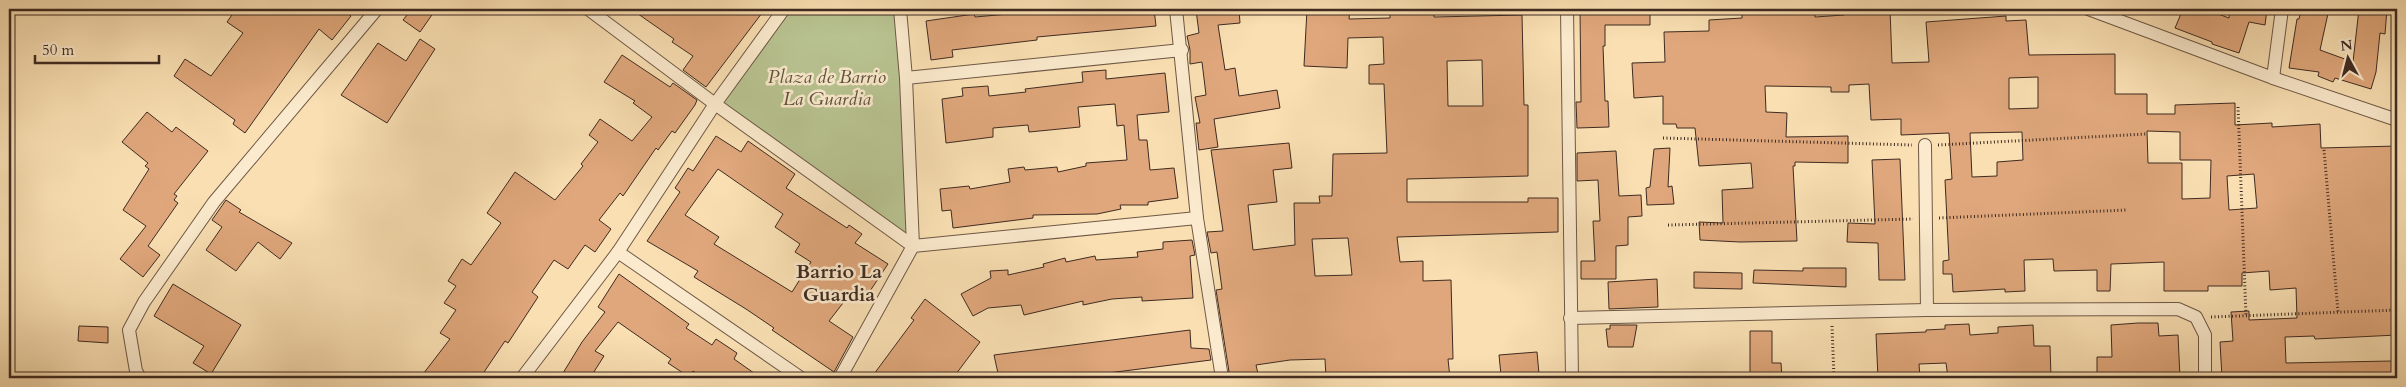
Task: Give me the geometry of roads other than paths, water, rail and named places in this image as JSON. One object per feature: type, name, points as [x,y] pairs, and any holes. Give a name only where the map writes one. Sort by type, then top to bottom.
[{"type":"street","points":[[140,378],[136,371],[129,330],[144,302],[214,202],[377,9]]},
{"type":"street","points":[[588,9],[715,104],[913,246],[1197,218]]},
{"type":"street","points":[[522,378],[618,252],[715,104],[784,9]]},
{"type":"street","points":[[840,378],[913,246],[906,78],[900,9]]},
{"type":"street","points":[[1176,9],[1182,50],[1197,218],[1222,378]]},
{"type":"street","points":[[1567,9],[1572,378]]},
{"type":"street","points":[[2088,9],[2273,78],[2397,120]]},
{"type":"street","points":[[2273,78],[2282,9]]},
{"type":"street","points":[[906,78],[1182,50]]},
{"type":"street","points":[[1924,145],[1927,310]]},
{"type":"street","points":[[618,252],[802,378]]},
{"type":"street","points":[[1570,318],[1927,310],[2178,309],[2196,317],[2205,335],[2205,378]]},
{"type":"district","name":"Barrio La Guardia","points":[[839,282]]},
{"type":"park label","name":"Plaza de Barrio La Guardia","points":[[827,88]]}]
